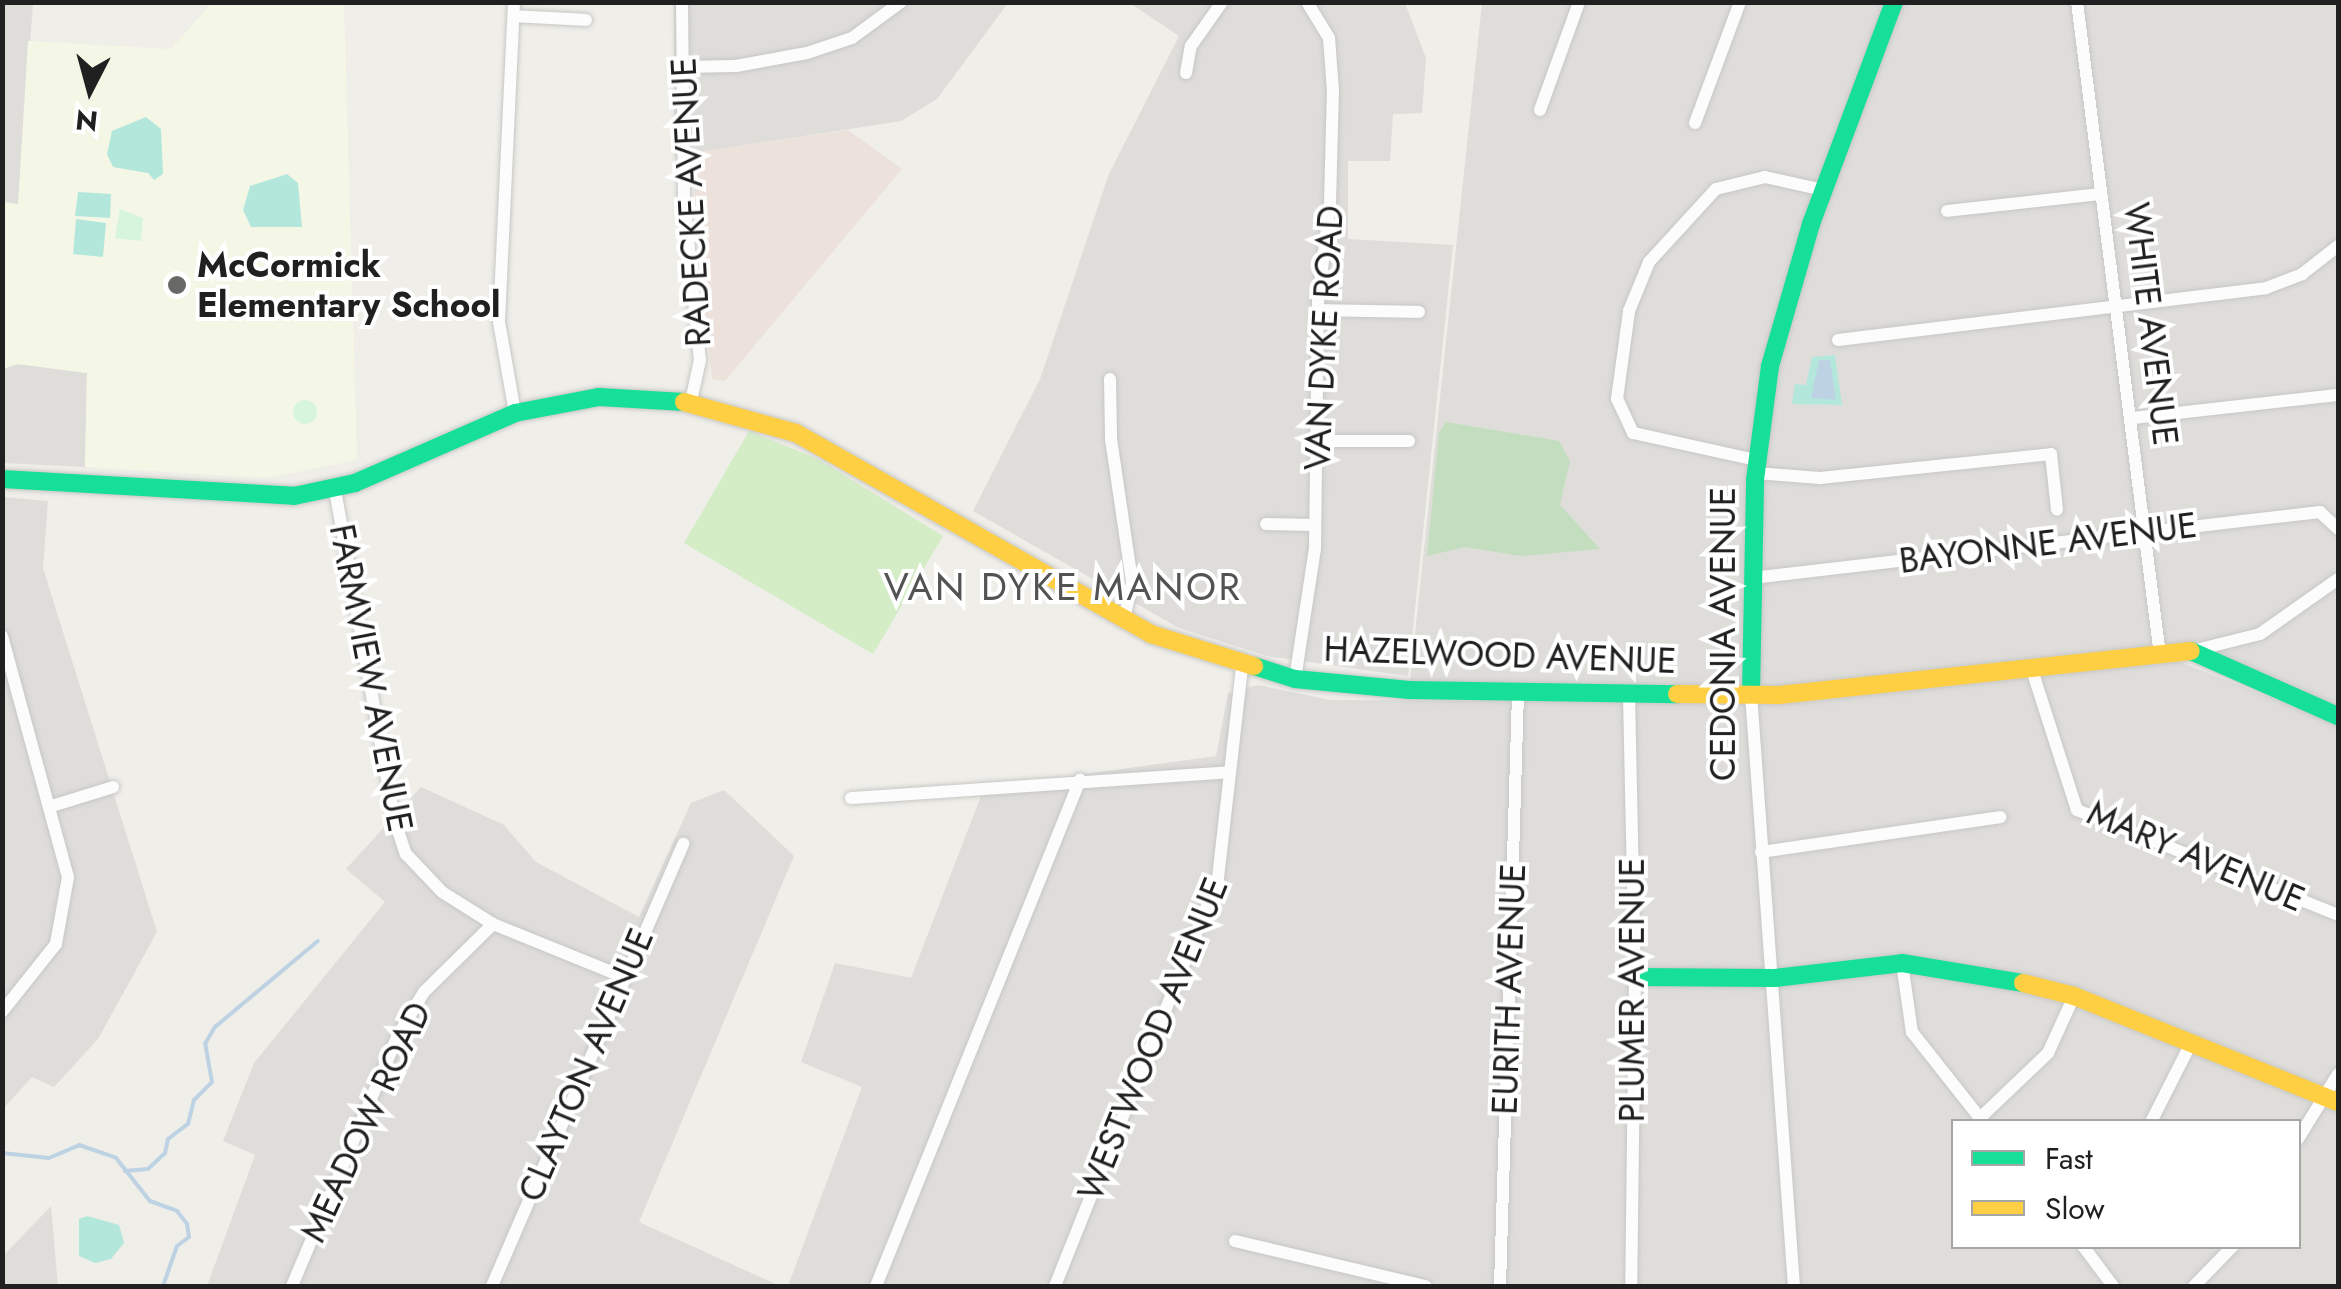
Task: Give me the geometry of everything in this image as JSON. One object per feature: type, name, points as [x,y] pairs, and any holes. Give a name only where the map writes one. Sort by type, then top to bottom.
[{"type":"street","name":"RADECKE AVENUE","points":[[682,2],[684,198],[700,360],[691,401]]},
{"type":"street","points":[[682,67],[736,66],[807,53],[852,38],[901,2]]},
{"type":"street","points":[[1186,73],[1191,46],[1222,2]]},
{"type":"street","name":"VAN DYKE ROAD","points":[[1295,679],[1315,526],[1318,310],[1330,203],[1333,91],[1328,38],[1307,2]]},
{"type":"street","points":[[1540,110],[1579,2]]},
{"type":"street","points":[[1695,123],[1740,2]]},
{"type":"street","name":"CEDONIA AVENUE","points":[[1794,1286],[1775,978],[1761,852],[1751,694],[1756,467],[1774,352],[1823,190],[1894,2]]},
{"type":"street","name":"WHITE AVENUE","points":[[2077,2],[2160,654]]},
{"type":"street","points":[[515,413],[499,322],[514,9],[586,20]]},
{"type":"street","points":[[1823,190],[1778,178],[1732,182],[1701,201],[1667,238],[1640,278],[1629,311],[1617,399],[1633,434],[1756,467],[1820,478],[2052,454],[2057,510]]},
{"type":"street","points":[[1948,212],[2101,194]]},
{"type":"street","points":[[1838,340],[2266,288],[2302,274],[2338,246]]},
{"type":"street","points":[[1318,310],[1419,312]]},
{"type":"street","points":[[1110,378],[1110,440],[1132,582],[1124,621]]},
{"type":"street","points":[[2132,418],[2338,395]]},
{"type":"street","name":"HAZELWOOD AVENUE","points":[[2,479],[259,498],[335,490],[515,413],[599,397],[691,401],[796,433],[1124,621],[1242,668],[1295,679],[1518,692],[1751,694],[2032,670],[2193,650],[2260,634],[2338,579]]},
{"type":"street","points":[[1318,440],[1409,441]]},
{"type":"street","name":"FARMVIEW AVENUE","points":[[335,490],[400,840],[442,892],[493,924],[622,976]]},
{"type":"street","name":"BAYONNE AVENUE","points":[[1752,578],[2320,512],[2338,529]]},
{"type":"street","points":[[1266,524],[1315,526]]},
{"type":"street","points":[[2,636],[52,806],[68,877],[65,916],[50,955],[2,1012]]},
{"type":"street","points":[[2193,650],[2338,716]]},
{"type":"street","name":"WESTWOOD AVENUE","points":[[1055,1286],[1218,878],[1242,668]]},
{"type":"street","name":"MARY AVENUE","points":[[2032,670],[2076,810],[2338,914]]},
{"type":"street","name":"EURITH AVENUE","points":[[1500,1286],[1518,692]]},
{"type":"street","name":"PLUMER AVENUE","points":[[1629,694],[1635,978],[1631,1286]]},
{"type":"street","points":[[851,798],[1230,772]]},
{"type":"street","points":[[876,1286],[1080,780]]},
{"type":"street","points":[[52,806],[114,787]]},
{"type":"street","points":[[1761,852],[2000,817]]},
{"type":"street","name":"CLAYTON AVENUE","points":[[492,1286],[622,976],[683,844]]},
{"type":"street","name":"MEADOW ROAD","points":[[292,1286],[398,1035],[424,992],[493,924]]},
{"type":"street","points":[[1635,978],[1775,978],[1902,962],[2002,974],[2074,996],[2332,1099]]},
{"type":"street","points":[[1902,962],[1912,1032],[1980,1119]]},
{"type":"street","points":[[1982,1119],[2048,1053],[2074,996]]},
{"type":"street","points":[[2153,1119],[2191,1043]]},
{"type":"street","points":[[2301,1135],[2332,1099],[2338,1074]]},
{"type":"street","points":[[1235,1240],[1426,1286]]},
{"type":"street","points":[[2085,1249],[2113,1286]]},
{"type":"street","points":[[2194,1286],[2230,1249]]},
{"type":"shaded area","points":[[2,3],[33,3],[18,205],[3,202]]},
{"type":"shaded area","name":"McCormick Elementary School","points":[[212,3],[344,3],[357,460],[267,478],[85,467],[87,373],[18,364],[3,369],[3,202],[18,204],[28,41],[171,49]]},
{"type":"shaded area","points":[[674,3],[1008,3],[937,99],[901,121],[674,156]]},
{"type":"shaded area","points":[[1130,3],[1405,3],[1426,58],[1422,113],[1393,114],[1390,161],[1348,161],[1348,239],[1453,245],[1408,676],[1267,656],[1179,628],[973,511],[1040,379],[1109,174],[1179,36]]},
{"type":"shaded area","points":[[1482,3],[2338,3],[2338,716],[2199,658],[1896,685],[1409,690]]},
{"type":"shaded area","points":[[146,117],[161,129],[163,174],[154,180],[148,173],[113,167],[107,154],[112,131]]},
{"type":"shaded area","points":[[848,130],[902,169],[725,381],[712,379],[691,153]]},
{"type":"shaded area","points":[[287,174],[298,183],[302,227],[251,227],[243,210],[250,186]]},
{"type":"shaded area","points":[[78,192],[111,194],[110,218],[75,216]]},
{"type":"shaded area","points":[[76,219],[106,223],[103,257],[73,254]]},
{"type":"shaded area","points":[[1835,355],[1842,405],[1792,404],[1795,384],[1806,385],[1812,357]]},
{"type":"shaded area","points":[[1819,360],[1830,360],[1836,400],[1811,398]]},
{"type":"shaded area","points":[[18,364],[87,373],[85,467],[3,463],[2,369]]},
{"type":"shaded area","points":[[3,497],[48,501],[43,568],[157,932],[98,1039],[54,1087],[32,1077],[3,1109]]},
{"type":"shaded area","points":[[2177,661],[2338,724],[2338,1286],[788,1286],[862,1087],[801,1062],[835,963],[911,978],[984,788],[1216,756],[1228,693],[1258,685],[1330,700],[1797,703]]},
{"type":"shaded area","points":[[421,787],[504,825],[536,862],[639,917],[691,803],[724,790],[794,856],[639,1222],[780,1286],[207,1286],[255,1155],[223,1141],[254,1063],[385,902],[346,869]]},
{"type":"shaded area","points":[[51,1206],[58,1286],[3,1286],[3,1256]]},
{"type":"shaded area","points":[[87,1216],[119,1225],[124,1243],[111,1259],[95,1263],[79,1256],[79,1219]]},
{"type":"green space","points":[[120,209],[143,218],[141,241],[115,238]]},
{"type":"green space","points":[[305,400],[314,403],[314,421],[305,424],[296,421],[293,412],[296,403]]},
{"type":"green space","points":[[1446,422],[1559,441],[1570,461],[1560,505],[1600,549],[1521,556],[1465,547],[1427,556],[1439,433]]},
{"type":"green space","points":[[749,431],[818,459],[943,536],[873,654],[684,543]]},
{"type":"waterway","points":[[125,1171],[148,1169],[165,1153],[168,1139],[188,1124],[194,1100],[212,1082],[205,1044],[215,1027],[318,941]]},
{"type":"waterway","points":[[2,1153],[49,1158],[79,1145],[116,1158],[150,1201],[177,1211],[187,1224],[189,1237],[177,1246],[163,1286]]},
{"type":"traffic: fast","points":[[1751,694],[1755,480],[1770,366],[1811,224],[1894,2]]},
{"type":"traffic: fast","points":[[2,479],[294,496],[355,483],[515,413],[599,397],[684,402]]},
{"type":"traffic: fast","points":[[2191,651],[2338,716]]},
{"type":"traffic: fast","points":[[1254,666],[1295,679],[1409,690],[1677,694]]},
{"type":"traffic: fast","points":[[1635,977],[1775,978],[1902,963],[2023,983]]},
{"type":"traffic: slow","points":[[684,402],[796,433],[1151,634],[1254,666]]},
{"type":"traffic: slow","points":[[1677,694],[1779,695],[2191,651]]},
{"type":"traffic: slow","points":[[2023,983],[2074,996],[2338,1102]]},
{"type":"place","name":"McCormick Elementary School","points":[[177,285]]},
{"type":"district","name":"VAN DYKE MANOR","points":[[1063,587]]}]
